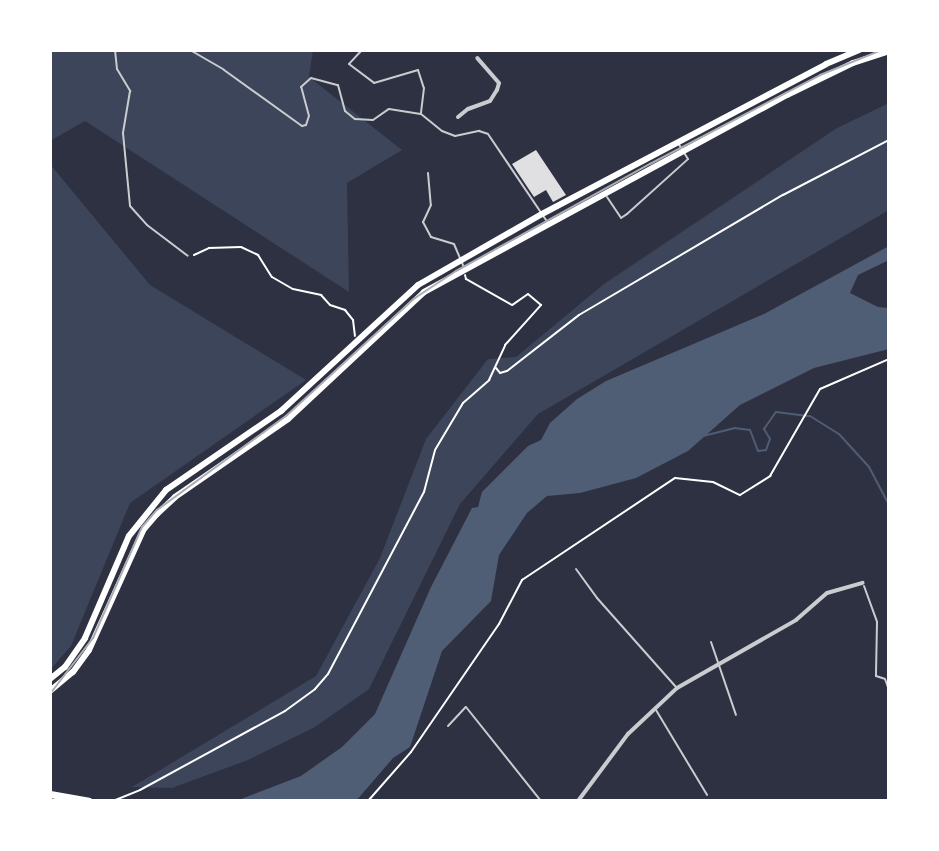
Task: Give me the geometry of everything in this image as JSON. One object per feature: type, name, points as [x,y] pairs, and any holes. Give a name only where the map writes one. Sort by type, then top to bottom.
[{"type":"highway","points":[[50,794],[88,801]]},
{"type":"main road","points":[[50,679],[65,667],[85,638],[129,536],[151,506],[166,490],[281,411],[418,285],[542,214],[859,50]]},
{"type":"main road","points":[[50,691],[73,672],[89,650],[144,529],[157,514],[288,419],[424,292],[683,150],[841,69],[889,51]]},
{"type":"street","points":[[458,117],[468,109],[490,101],[497,90],[499,83],[477,58]]},
{"type":"street","points":[[578,801],[606,759],[677,688],[796,620],[827,593],[863,583]]},
{"type":"lane","points":[[115,50],[117,69],[130,91],[123,133],[130,206],[147,225],[188,256]]},
{"type":"lane","points":[[190,50],[224,70],[302,126],[306,125],[309,116],[301,87],[311,78],[338,85],[345,111],[355,119],[373,120],[389,109],[421,114],[455,136],[479,131],[488,134],[548,223]]},
{"type":"lane","points":[[362,50],[349,64],[374,83],[418,70],[424,88],[421,114]]},
{"type":"lane","points":[[604,193],[621,218],[655,192],[688,159],[678,142]]},
{"type":"lane","points":[[428,173],[431,205],[423,222],[431,237],[454,244],[465,270]]},
{"type":"lane","points":[[576,569],[597,598],[677,688]]},
{"type":"lane","points":[[863,583],[877,622],[876,676],[885,679],[889,690]]},
{"type":"lane","points":[[711,642],[736,715]]},
{"type":"lane","points":[[448,726],[466,707],[541,801]]},
{"type":"lane","points":[[656,710],[707,795]]},
{"type":"path","points":[[496,367],[500,373],[507,371],[590,308],[783,195],[889,140]]},
{"type":"path","points":[[188,256],[209,248],[241,247],[258,255],[272,277],[293,289],[321,295],[330,305],[345,310],[353,320],[355,336],[359,341]]},
{"type":"path","points":[[113,801],[140,790],[285,711],[322,681],[424,492],[435,450],[463,403],[489,380],[505,345],[541,305],[528,294],[512,305],[466,279],[465,270]]},
{"type":"path","points":[[368,801],[411,752],[499,624],[522,580],[675,478],[713,482],[740,495],[770,476],[820,389],[889,359]]},
{"type":"shaded area","points":[[50,50],[313,50],[309,77],[402,150],[347,183],[349,292],[85,121],[50,141]]},
{"type":"shaded area","points":[[889,103],[889,210],[538,414],[460,504],[369,689],[315,727],[248,760],[172,788],[132,787],[316,676],[380,558],[426,439],[488,359],[516,357],[604,284],[837,128]]},
{"type":"shaded area","points":[[50,164],[150,285],[306,380],[130,503],[71,646],[50,670]]},
{"type":"shaded area","points":[[889,246],[889,260],[858,275],[850,293],[878,307],[889,308],[889,349],[814,368],[740,405],[688,451],[636,478],[580,493],[547,496],[527,513],[499,555],[491,601],[442,651],[410,747],[393,758],[356,801],[236,801],[301,776],[342,747],[375,714],[431,587],[472,508],[478,507],[482,492],[528,446],[541,440],[550,423],[577,399],[606,381],[764,314]]},
{"type":"building","points":[[536,150],[566,195],[553,202],[546,190],[534,197],[512,164]]},
{"type":"waterway","points":[[703,436],[734,428],[750,430],[758,451],[766,450],[770,439],[764,429],[776,412],[810,416],[839,434],[869,467],[889,505]]},
{"type":"railway","points":[[50,694],[93,638],[142,527],[157,510],[286,416],[415,298],[456,271],[650,164],[820,75],[882,50]]}]
